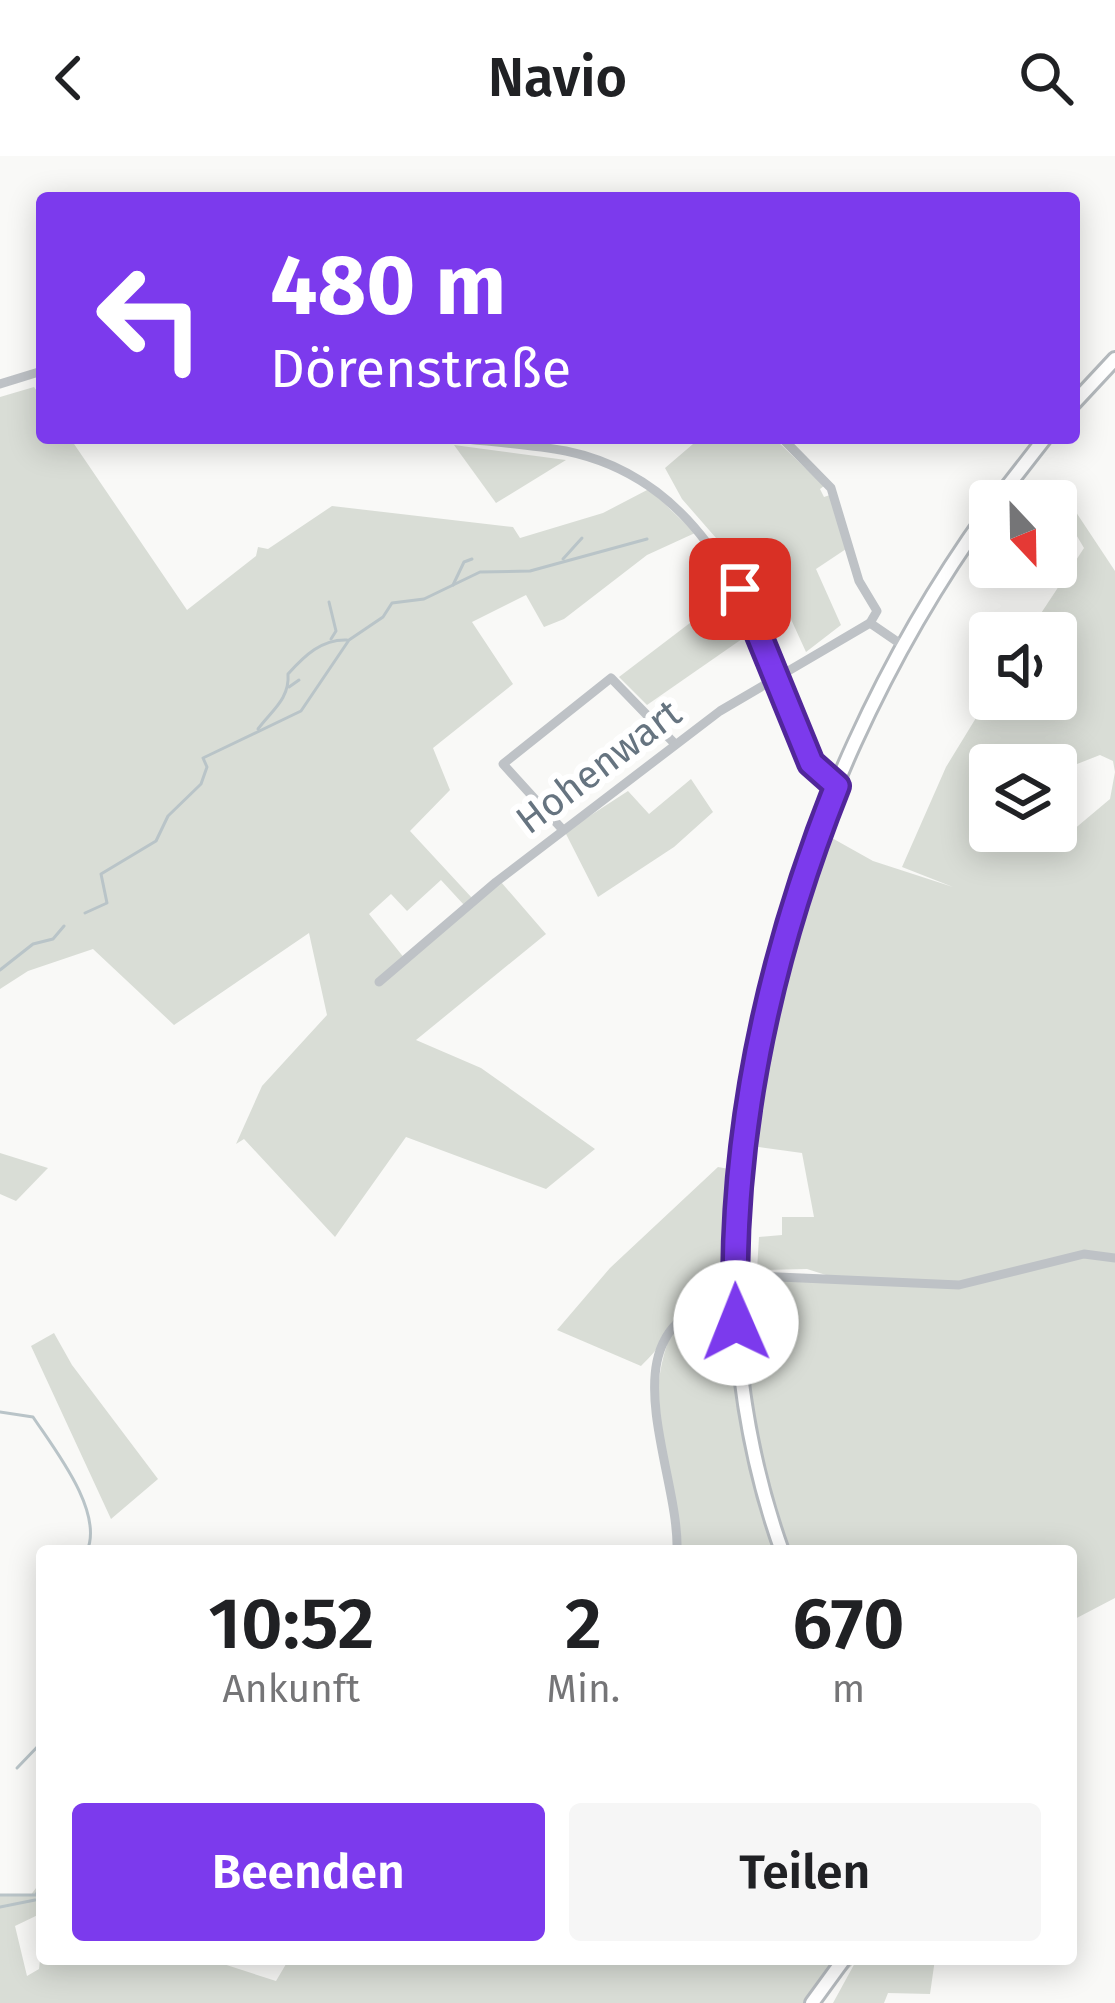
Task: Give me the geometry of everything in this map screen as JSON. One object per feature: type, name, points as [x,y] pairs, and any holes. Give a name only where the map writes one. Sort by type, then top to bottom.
[{"type":"main road","points":[[1080,397],[1115,359]]},
{"type":"main road","points":[[1013,480],[1041,444]]},
{"type":"main road","points":[[780,1545],[748,1428],[734,1275],[740,1169],[760,1040],[793,909],[837,786],[906,647],[969,544]]},
{"type":"main road","points":[[812,2003],[840,1965]]},
{"type":"street","points":[[0,384],[36,373]]},
{"type":"street","points":[[505,444],[564,451],[626,470],[652,486],[715,549],[740,589],[811,763],[837,786]]},
{"type":"street","points":[[788,444],[835,495],[859,580],[877,611],[870,623],[906,647]]},
{"type":"street","name":"Hohenwart","points":[[380,982],[675,744],[870,623]]},
{"type":"street","points":[[563,830],[502,764],[611,678],[675,744]]},
{"type":"street","points":[[734,1275],[959,1285],[1084,1254],[1115,1258]]},
{"type":"street","points":[[676,1545],[676,1513],[656,1435],[663,1343],[683,1314],[735,1298]]},
{"type":"shaded area","points":[[34,387],[36,444],[74,444],[187,610],[256,556],[258,547],[268,549],[332,506],[513,527],[520,538],[603,513],[649,489],[695,533],[647,555],[564,619],[544,627],[526,595],[472,622],[513,684],[433,748],[450,790],[410,831],[472,898],[464,905],[441,880],[407,911],[391,894],[369,914],[405,959],[501,882],[546,934],[416,1040],[481,1068],[595,1149],[546,1189],[406,1137],[335,1237],[244,1139],[236,1144],[262,1086],[327,1015],[309,933],[174,1025],[93,949],[28,971],[0,989],[0,397]]},
{"type":"shaded area","points":[[693,444],[780,444],[824,486],[820,489],[824,497],[830,495],[846,549],[816,569],[841,625],[806,652],[779,593],[756,607],[730,554],[682,499],[665,468]]},
{"type":"shaded area","points":[[454,445],[566,460],[496,503]]},
{"type":"shaded area","points":[[1077,514],[1115,571],[1115,772],[1115,1598],[1077,1618],[1077,1545],[677,1545],[657,1407],[665,1350],[676,1323],[726,1301],[755,1298],[759,1273],[826,1275],[807,1269],[757,1270],[759,1237],[782,1235],[782,1217],[814,1217],[802,1153],[745,1145],[773,1010],[823,833],[873,861],[953,887],[902,867],[946,767],[975,720],[1077,720],[1077,612],[1042,612],[1058,588],[1077,588],[1077,559],[1084,548],[1077,536]]},
{"type":"shaded area","points":[[732,591],[752,632],[647,705],[619,677]]},
{"type":"shaded area","points":[[691,779],[713,812],[674,847],[598,897],[565,832],[628,791],[649,814]]},
{"type":"shaded area","points":[[0,1153],[48,1168],[16,1201],[0,1194]]},
{"type":"shaded area","points":[[718,1167],[729,1169],[722,1296],[681,1319],[641,1366],[557,1330],[610,1268]]},
{"type":"shaded area","points":[[54,1333],[72,1365],[158,1479],[111,1519],[31,1346]]},
{"type":"shaded area","points":[[36,1888],[36,1916],[15,1926],[27,1976],[39,1965],[227,1965],[276,1981],[285,1965],[852,1965],[816,2003],[0,2003],[0,1896],[30,1896]]},
{"type":"shaded area","points":[[854,1965],[934,1965],[930,1994],[888,1993],[884,2003],[833,2003]]},
{"type":"waterway","points":[[563,559],[582,538]]},
{"type":"waterway","points":[[85,913],[107,903],[101,874],[156,841],[168,816],[201,784],[207,767],[203,758],[301,711],[349,640],[383,617],[392,603],[424,599],[480,572],[530,571],[647,539]]},
{"type":"waterway","points":[[453,585],[464,562],[472,559]]},
{"type":"waterway","points":[[329,602],[336,631],[331,639]]},
{"type":"waterway","points":[[258,729],[283,698],[288,674],[314,649],[347,640]]},
{"type":"waterway","points":[[289,687],[299,680]]},
{"type":"waterway","points":[[0,970],[33,944],[53,939],[64,926]]},
{"type":"waterway","points":[[0,1412],[33,1417],[83,1500],[89,1518],[88,1545]]},
{"type":"waterway","points":[[17,1768],[36,1748]]},
{"type":"waterway","points":[[0,1895],[36,1895]]},
{"type":"waterway","points":[[0,1907],[35,1900]]},
{"type":"route","points":[[736,1323],[738,1193],[754,1067],[793,909],[837,786],[811,763],[740,589]]}]
